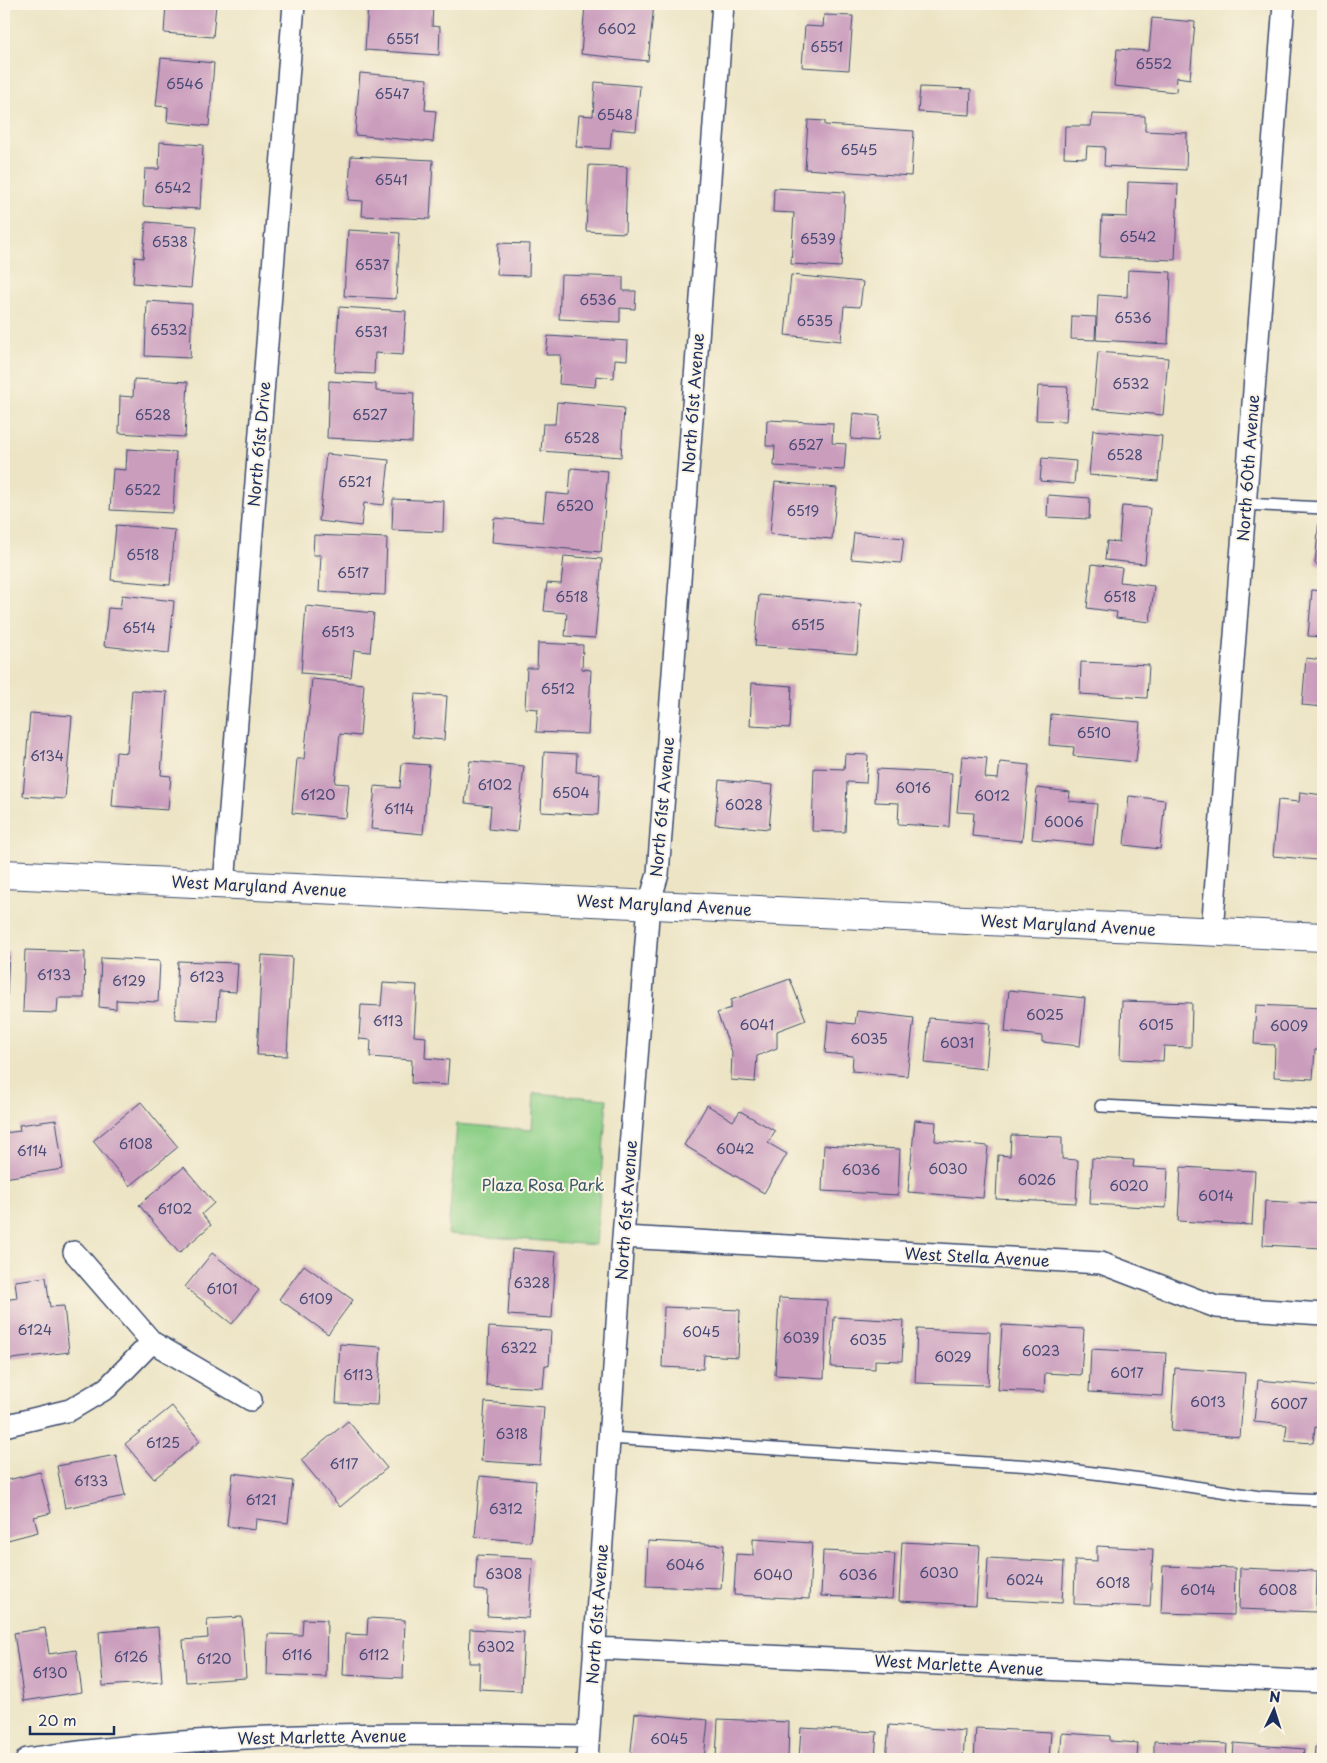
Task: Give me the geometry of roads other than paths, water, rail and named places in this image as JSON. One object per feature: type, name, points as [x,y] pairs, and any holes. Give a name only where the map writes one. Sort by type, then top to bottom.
[{"type":"street","name":"North 61st Drive","points":[[224,885],[294,4]]},
{"type":"street","name":"North 61st Avenue","points":[[587,1759],[623,1237],[649,904],[658,874],[723,4]]},
{"type":"street","name":"North 60th Avenue","points":[[1212,932],[1284,4]]},
{"type":"street","name":"West Maryland Avenue","points":[[4,874],[1323,937]]},
{"type":"street","name":"West Stella Avenue","points":[[623,1237],[1101,1264],[1216,1307],[1323,1314]]},
{"type":"street","points":[[74,1252],[152,1342],[251,1400]]},
{"type":"street","points":[[4,1426],[70,1410],[107,1388],[152,1342]]},
{"type":"street","name":"West Marlette Avenue","points":[[594,1648],[1323,1682]]},
{"type":"street","name":"West Marlette Avenue","points":[[27,1759],[83,1751],[196,1741],[323,1735],[482,1734],[588,1737]]},
{"type":"lane","points":[[1246,504],[1323,508]]},
{"type":"lane","points":[[1102,1106],[1323,1117]]},
{"type":"lane","points":[[610,1438],[1046,1467],[1260,1497],[1323,1500]]},
{"type":"park label","name":"Plaza Rosa Park","points":[[543,1185]]}]
